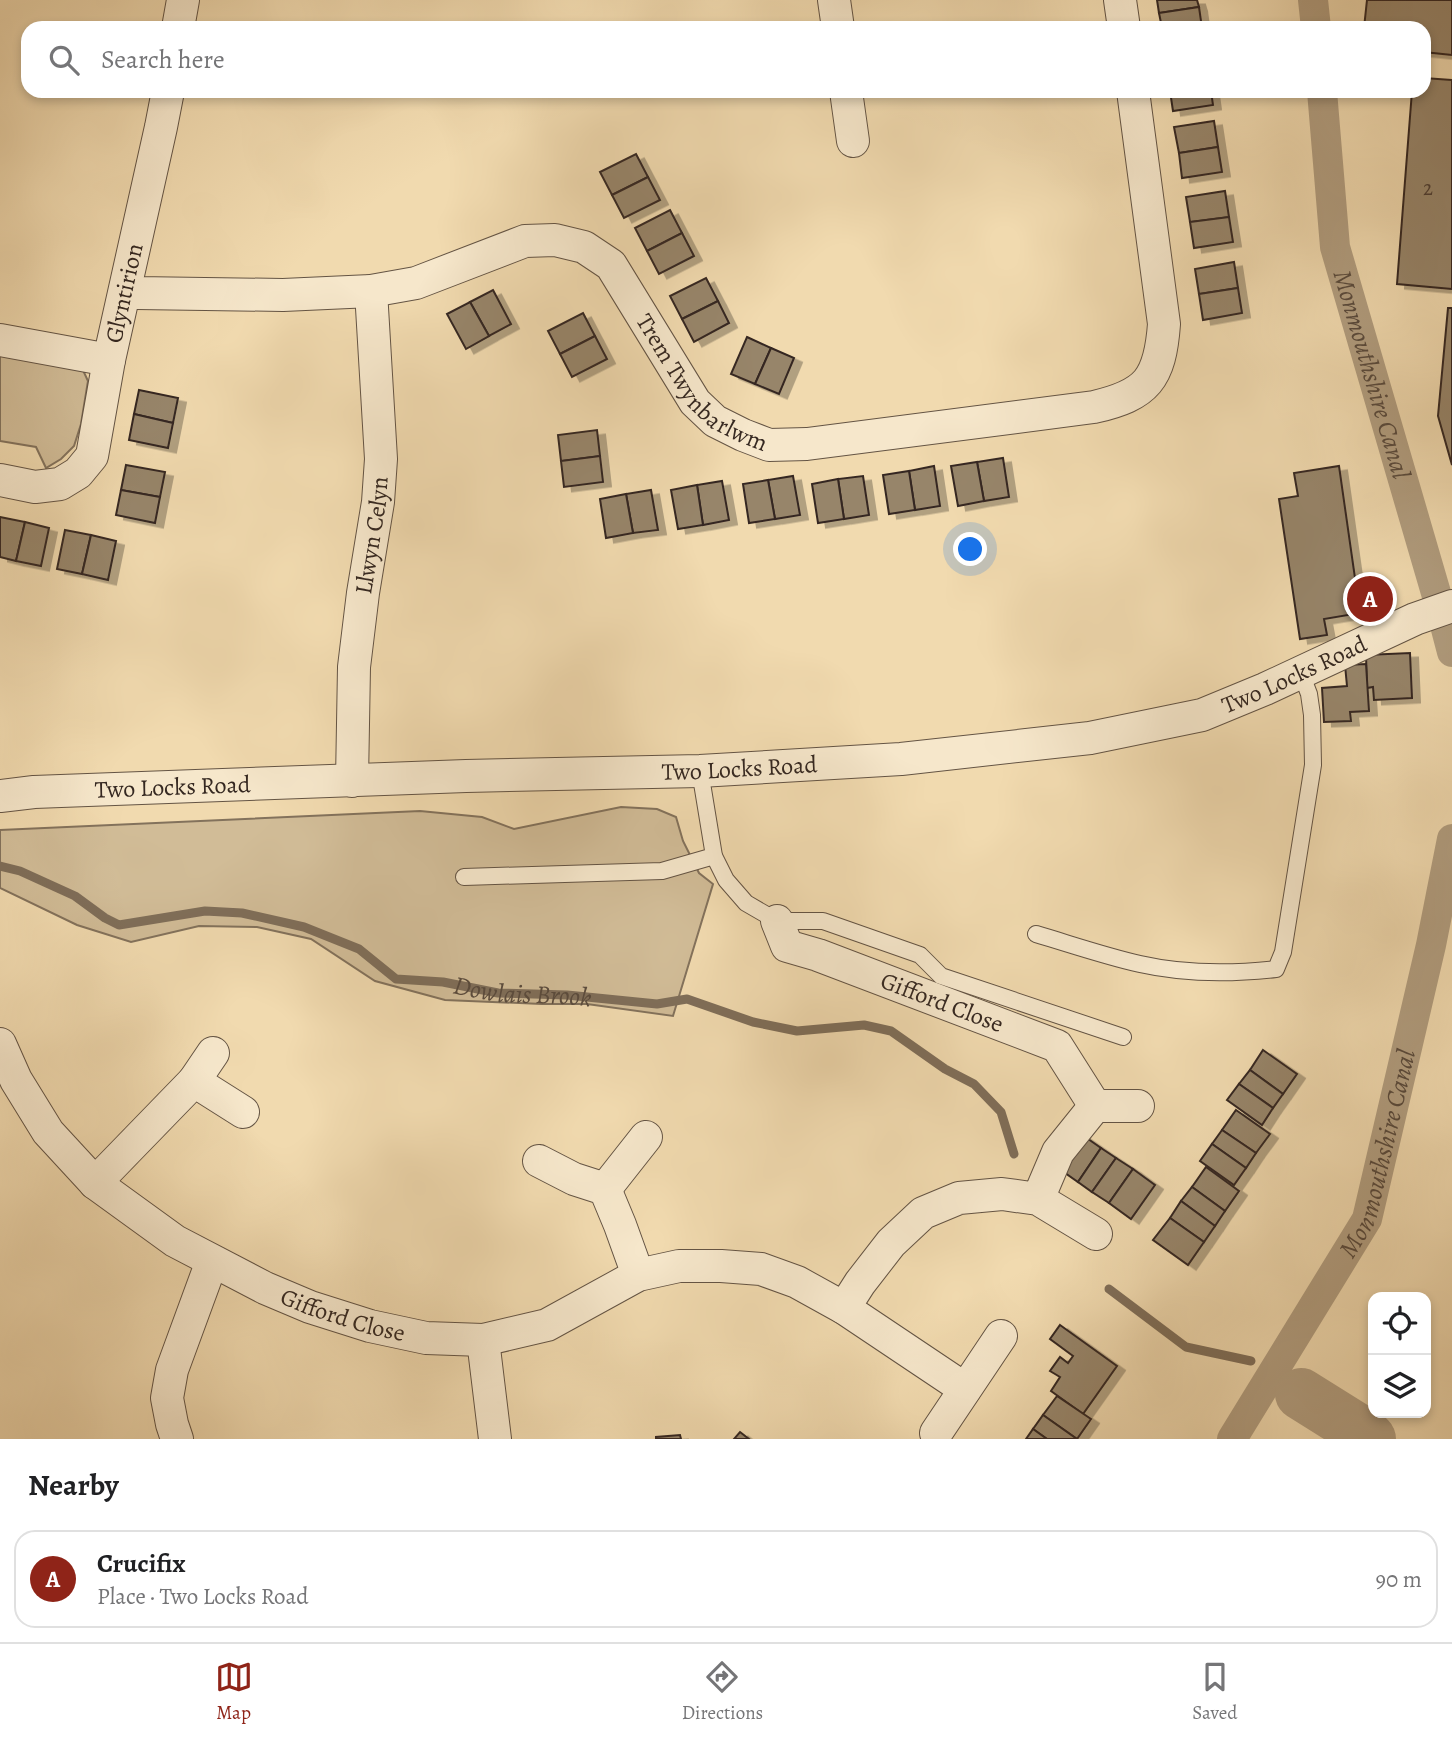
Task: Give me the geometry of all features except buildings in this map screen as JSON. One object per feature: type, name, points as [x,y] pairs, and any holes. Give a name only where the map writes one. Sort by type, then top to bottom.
[{"type":"street","points":[[179,21],[183,0]]},
{"type":"street","points":[[834,0],[837,21]]},
{"type":"street","points":[[1120,0],[1123,21]]},
{"type":"street","name":"Glyntirion","points":[[0,480],[35,487],[60,484],[78,473],[92,456],[109,360],[167,98]]},
{"type":"street","points":[[847,98],[853,141]]},
{"type":"street","name":"Trem Twynbarlwm","points":[[125,289],[137,293],[283,295],[371,291],[416,283],[525,241],[555,240],[584,247],[611,265],[695,402],[715,421],[769,445],[807,444],[1080,409],[1119,401],[1139,391],[1153,374],[1163,349],[1164,324],[1134,98]]},
{"type":"street","name":"Llwyn Celyn","points":[[352,781],[354,667],[378,502],[381,459],[371,291]]},
{"type":"street","points":[[0,340],[109,360]]},
{"type":"street","name":"Two Locks Road","points":[[0,796],[34,792],[466,776],[700,771],[901,759],[1090,738],[1202,715],[1301,673],[1415,619],[1452,606]]},
{"type":"street","name":"Gifford Close","points":[[777,921],[787,946],[818,955],[1057,1046],[1095,1106]]},
{"type":"street","name":"Gifford Close","points":[[0,1044],[16,1080],[48,1132],[95,1183],[175,1241],[265,1288],[310,1307],[370,1326],[426,1338],[483,1340],[547,1325],[638,1275],[679,1266],[761,1269],[797,1282],[844,1308],[965,1389]]},
{"type":"street","points":[[95,1183],[194,1081],[213,1053]]},
{"type":"street","points":[[194,1081],[243,1112]]},
{"type":"street","points":[[1038,1199],[1058,1152],[1095,1106],[1138,1106]]},
{"type":"street","points":[[605,1189],[646,1137]]},
{"type":"street","points":[[539,1161],[573,1179],[605,1189]]},
{"type":"street","points":[[605,1189],[638,1275]]},
{"type":"street","points":[[844,1308],[891,1243],[923,1213],[959,1198],[1002,1194],[1038,1199],[1096,1234]]},
{"type":"street","points":[[177,1439],[167,1398],[172,1370],[212,1261]]},
{"type":"street","points":[[936,1433],[1001,1336]]},
{"type":"street","points":[[483,1340],[495,1439]]},
{"type":"lane","points":[[1036,934],[1141,964],[1185,971],[1246,972],[1276,969],[1283,952],[1313,765],[1310,694],[1301,673]]},
{"type":"lane","points":[[700,771],[714,856],[726,880],[746,903],[777,921],[822,921],[920,955],[941,976],[1122,1037]]},
{"type":"lane","points":[[464,877],[662,871],[714,856]]},
{"type":"shaded area","points":[[0,350],[82,368],[88,381],[81,424],[74,446],[61,459],[46,468],[36,447],[0,441]]},
{"type":"shaded area","points":[[621,807],[657,809],[676,817],[683,841],[699,873],[713,884],[673,1016],[587,1004],[445,1000],[375,981],[311,939],[257,927],[199,926],[131,942],[77,925],[0,888],[0,830],[420,811],[482,817],[514,829]]},
{"type":"waterway","name":"Monmouthshire Canal","points":[[1313,0],[1315,21]]},
{"type":"waterway","name":"Monmouthshire Canal","points":[[1323,98],[1335,247],[1452,652]]},
{"type":"waterway","name":"Monmouthshire Canal","points":[[1232,1439],[1367,1219],[1431,945],[1452,839]]},
{"type":"waterway","name":"Dowlais Brook","points":[[0,866],[20,871],[75,896],[119,925],[205,911],[242,913],[304,927],[359,949],[396,979],[443,982],[498,993],[567,995],[657,1004],[687,999],[753,1022],[797,1031],[864,1025],[891,1031],[945,1069],[974,1084],[1001,1112],[1014,1154]]},
{"type":"waterway","name":"Dowlais Brook","points":[[1109,1289],[1186,1347],[1251,1361]]},
{"type":"waterway","name":"Dowlais Brook","points":[[1301,1394],[1370,1439]]},
{"type":"place","name":"Crucifix","points":[[1370,599]]}]
